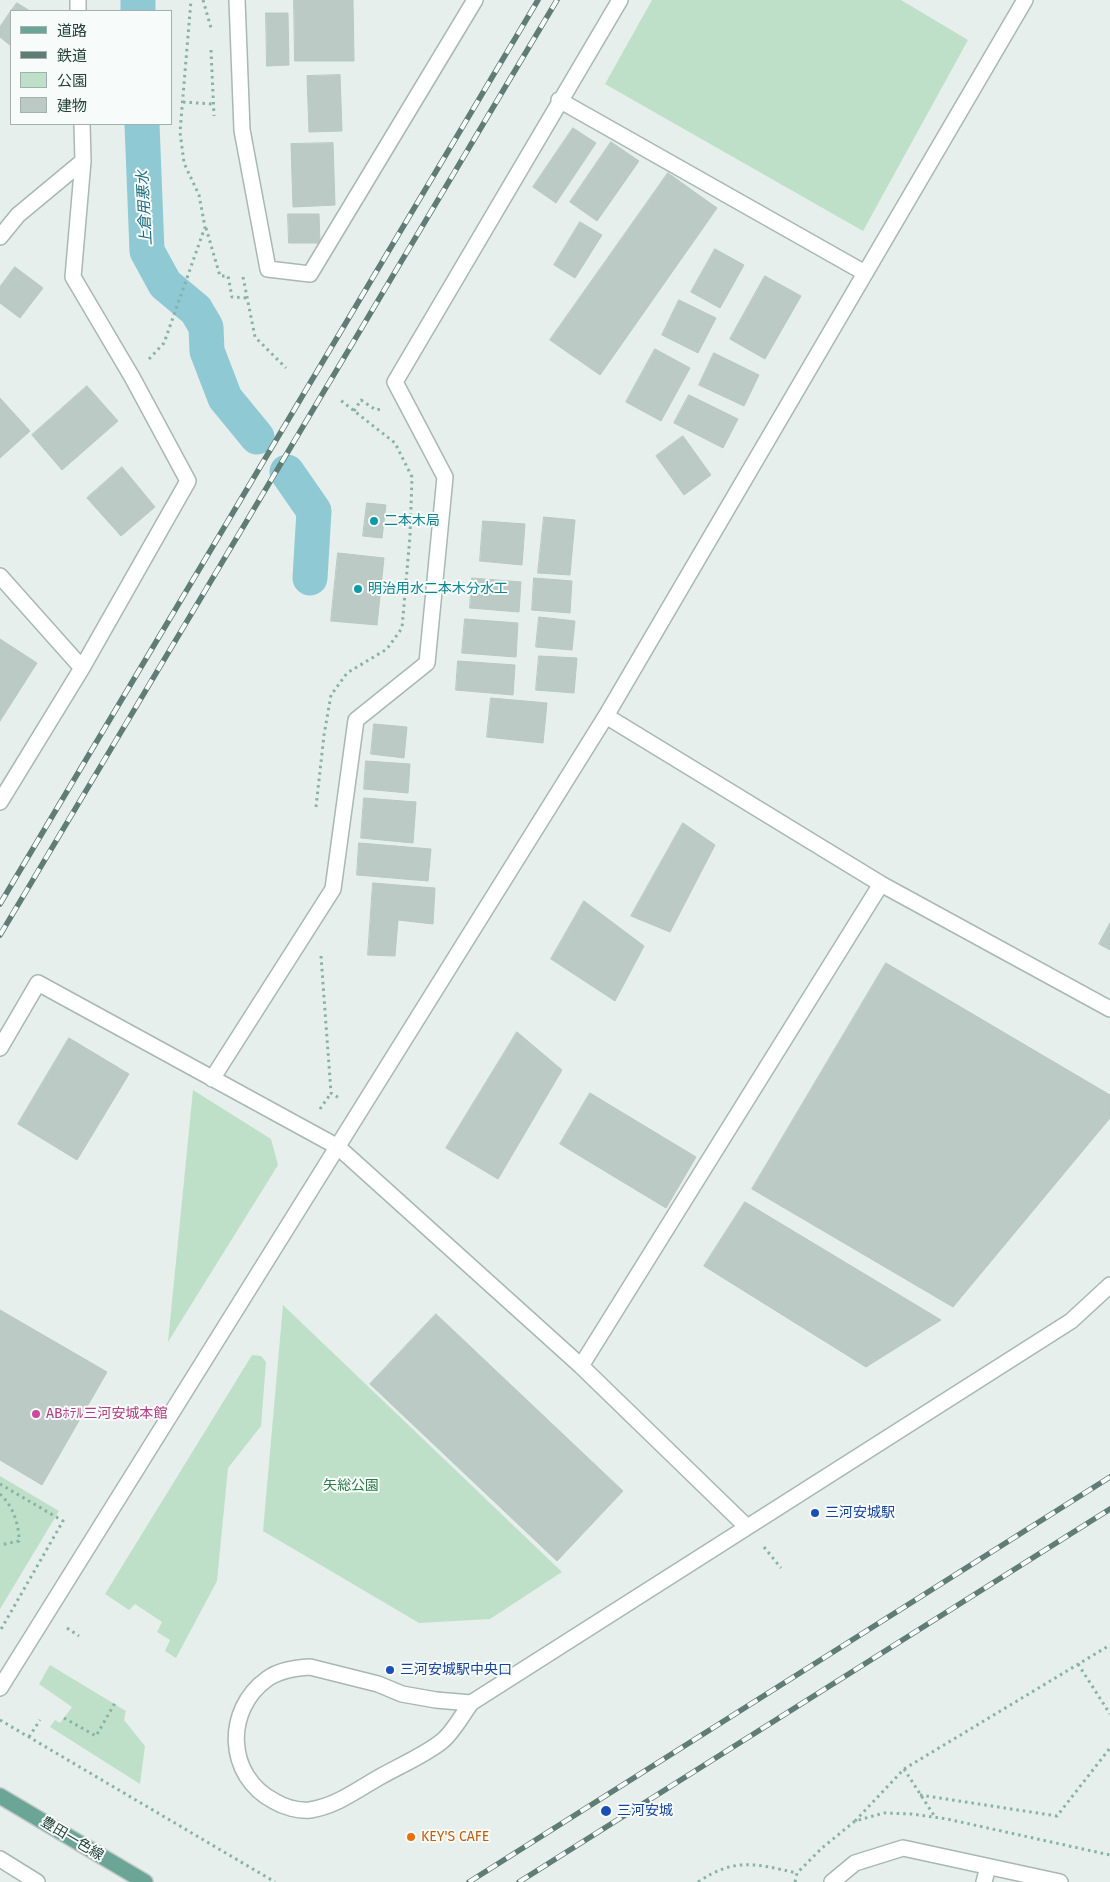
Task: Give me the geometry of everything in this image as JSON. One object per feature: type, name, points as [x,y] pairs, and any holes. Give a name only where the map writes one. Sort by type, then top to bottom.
[{"type":"main road","name":"豊田一色線","points":[[0,1796],[145,1882]]},
{"type":"street","points":[[238,0],[242,130],[268,269],[310,274],[475,0]]},
{"type":"street","points":[[212,1079],[333,889],[356,720],[427,663],[444,477],[395,382],[620,0]]},
{"type":"street","points":[[0,1688],[606,716],[1025,0]]},
{"type":"street","points":[[560,100],[865,273]]},
{"type":"street","points":[[0,802],[82,668],[188,480],[132,376],[73,277],[83,160],[82,125]]},
{"type":"street","points":[[0,237],[18,215],[83,160]]},
{"type":"street","points":[[0,576],[82,668]]},
{"type":"street","points":[[606,716],[881,884],[1110,1009]]},
{"type":"street","points":[[581,1366],[881,884]]},
{"type":"street","points":[[0,1048],[38,983],[338,1147],[581,1366],[747,1527]]},
{"type":"street","points":[[471,1703],[436,1700],[402,1694],[378,1684],[310,1667],[288,1669],[268,1678],[251,1693],[240,1712],[235,1733],[237,1755],[246,1778],[262,1795],[284,1806],[308,1810],[332,1805],[442,1741],[471,1703],[1071,1321],[1110,1285]]},
{"type":"street","points":[[832,1882],[855,1862],[903,1848],[1060,1882]]},
{"type":"street","points":[[0,1858],[37,1882]]},
{"type":"street","points":[[984,1882],[988,1867]]},
{"type":"path","points":[[191,0],[180,132],[184,163],[199,195],[205,227],[220,276],[228,276],[232,297],[246,298],[255,337],[286,368]]},
{"type":"path","points":[[203,0],[211,38]]},
{"type":"path","points":[[184,102],[212,104],[211,47]]},
{"type":"path","points":[[164,344],[205,227]]},
{"type":"path","points":[[339,399],[396,443],[412,477],[408,564]]},
{"type":"path","points":[[354,411],[361,400],[376,410]]},
{"type":"path","points":[[0,1484],[63,1521],[0,1631]]},
{"type":"path","points":[[0,1494],[15,1514],[19,1533],[18,1541],[0,1545]]},
{"type":"path","points":[[855,1821],[904,1769],[1110,1645]]},
{"type":"path","points":[[1078,1664],[1110,1714]]},
{"type":"path","points":[[64,1718],[96,1736],[115,1703]]},
{"type":"path","points":[[0,1720],[275,1882]]},
{"type":"path","points":[[28,1737],[40,1720]]},
{"type":"path","points":[[920,1795],[1057,1816],[1110,1748]]},
{"type":"path","points":[[904,1769],[935,1817]]},
{"type":"path","points":[[698,1882],[716,1870],[752,1863],[797,1873]]},
{"type":"green space","points":[[652,0],[901,0],[968,40],[863,231],[605,84]]},
{"type":"green space","points":[[193,1090],[271,1139],[278,1165],[168,1342]]},
{"type":"green space","name":"矢総公園","points":[[283,1305],[562,1572],[490,1619],[419,1623],[263,1531]]},
{"type":"green space","points":[[252,1355],[261,1356],[266,1362],[261,1426],[228,1468],[217,1581],[176,1658],[165,1651],[170,1640],[157,1632],[162,1622],[135,1604],[129,1610],[105,1594]]},
{"type":"green space","points":[[0,1476],[59,1511],[0,1609]]},
{"type":"green space","points":[[50,1665],[126,1711],[124,1720],[145,1746],[140,1784],[50,1727],[55,1720],[60,1723],[72,1707],[39,1684]]},
{"type":"building","points":[[294,0],[353,0],[354,61],[295,61]]},
{"type":"building","points":[[17,3],[28,10],[12,10]]},
{"type":"building","points":[[10,12],[10,45],[0,37],[0,27]]},
{"type":"building","points":[[266,13],[288,13],[289,65],[267,66]]},
{"type":"building","points":[[340,75],[342,131],[309,132],[307,76]]},
{"type":"building","points":[[573,128],[596,143],[556,203],[533,187]]},
{"type":"building","points":[[611,142],[639,161],[597,221],[570,202]]},
{"type":"building","points":[[333,143],[335,205],[293,207],[291,144]]},
{"type":"building","points":[[668,173],[717,208],[600,375],[550,340]]},
{"type":"building","points":[[288,214],[319,214],[320,243],[289,243]]},
{"type":"building","points":[[580,222],[602,235],[575,278],[554,265]]},
{"type":"building","points":[[715,249],[744,265],[720,308],[691,292]]},
{"type":"building","points":[[15,267],[43,288],[20,318],[0,303],[0,287]]},
{"type":"building","points":[[765,276],[801,296],[765,359],[730,339]]},
{"type":"building","points":[[679,300],[716,318],[698,353],[662,335]]},
{"type":"building","points":[[655,349],[690,368],[661,421],[626,402]]},
{"type":"building","points":[[714,353],[759,375],[744,406],[699,385]]},
{"type":"building","points":[[87,386],[118,421],[62,470],[32,435]]},
{"type":"building","points":[[689,395],[738,419],[723,448],[674,423]]},
{"type":"building","points":[[0,398],[30,431],[0,458]]},
{"type":"building","points":[[683,436],[711,475],[684,495],[656,456]]},
{"type":"building","points":[[122,467],[155,507],[121,536],[87,498]]},
{"type":"building","name":"二本木局","points":[[367,503],[386,505],[382,538],[363,536]]},
{"type":"building","points":[[544,517],[575,520],[570,575],[538,573]]},
{"type":"building","points":[[483,521],[525,524],[522,565],[480,561]]},
{"type":"building","name":"明治用水二本木分水工","points":[[338,553],[384,558],[377,625],[331,621]]},
{"type":"building","points":[[472,578],[521,582],[519,612],[470,608]]},
{"type":"building","points":[[534,578],[572,581],[570,613],[532,610]]},
{"type":"building","points":[[539,617],[575,621],[572,650],[536,647]]},
{"type":"building","points":[[465,619],[518,623],[516,657],[462,653]]},
{"type":"building","points":[[0,639],[37,663],[0,721]]},
{"type":"building","points":[[539,656],[577,658],[574,693],[536,690]]},
{"type":"building","points":[[458,661],[515,665],[513,695],[456,690]]},
{"type":"building","points":[[491,698],[547,703],[543,743],[487,737]]},
{"type":"building","points":[[374,724],[407,727],[404,758],[371,754]]},
{"type":"building","points":[[366,761],[410,764],[408,793],[364,789]]},
{"type":"building","points":[[364,798],[416,802],[413,843],[361,838]]},
{"type":"building","points":[[683,823],[715,845],[670,932],[631,916]]},
{"type":"building","points":[[359,843],[431,849],[428,881],[357,875]]},
{"type":"building","points":[[373,883],[435,888],[433,924],[398,920],[395,956],[368,955]]},
{"type":"building","points":[[584,901],[644,946],[615,1001],[551,959]]},
{"type":"building","points":[[1110,923],[1110,950],[1099,944]]},
{"type":"building","points":[[886,963],[1110,1095],[1110,1118],[953,1307],[752,1189]]},
{"type":"building","points":[[517,1032],[562,1070],[498,1179],[446,1148]]},
{"type":"building","points":[[69,1038],[129,1074],[77,1160],[18,1124]]},
{"type":"building","points":[[590,1093],[696,1157],[666,1208],[560,1144]]},
{"type":"building","points":[[745,1202],[941,1320],[866,1367],[704,1266]]},
{"type":"building","points":[[0,1310],[107,1372],[42,1485],[0,1460]]},
{"type":"building","points":[[436,1314],[623,1491],[557,1561],[370,1384]]},
{"type":"waterway","name":"上倉用悪水","points":[[138,0],[138,10]]},
{"type":"waterway","name":"上倉用悪水","points":[[142,125],[147,251],[165,284],[196,310],[206,327],[207,351],[225,398],[257,437]]},
{"type":"waterway","name":"上倉用悪水","points":[[287,472],[314,511],[310,578]]},
{"type":"railway","points":[[0,904],[538,0]]},
{"type":"railway","points":[[0,935],[557,0]]},
{"type":"railway","points":[[469,1882],[1110,1477]]},
{"type":"railway","points":[[519,1882],[1110,1509]]},
{"type":"place","name":"二本木局","points":[[374,521]]},
{"type":"place","name":"明治用水二本木分水工","points":[[358,589]]},
{"type":"place","name":"ABﾎﾃﾙ三河安城本館","points":[[36,1414]]},
{"type":"place","name":"三河安城駅","points":[[815,1513]]},
{"type":"place","name":"三河安城駅中央口","points":[[390,1670]]},
{"type":"place","name":"三河安城","points":[[606,1811]]},
{"type":"place","name":"KEY'S CAFE","points":[[411,1837]]}]
